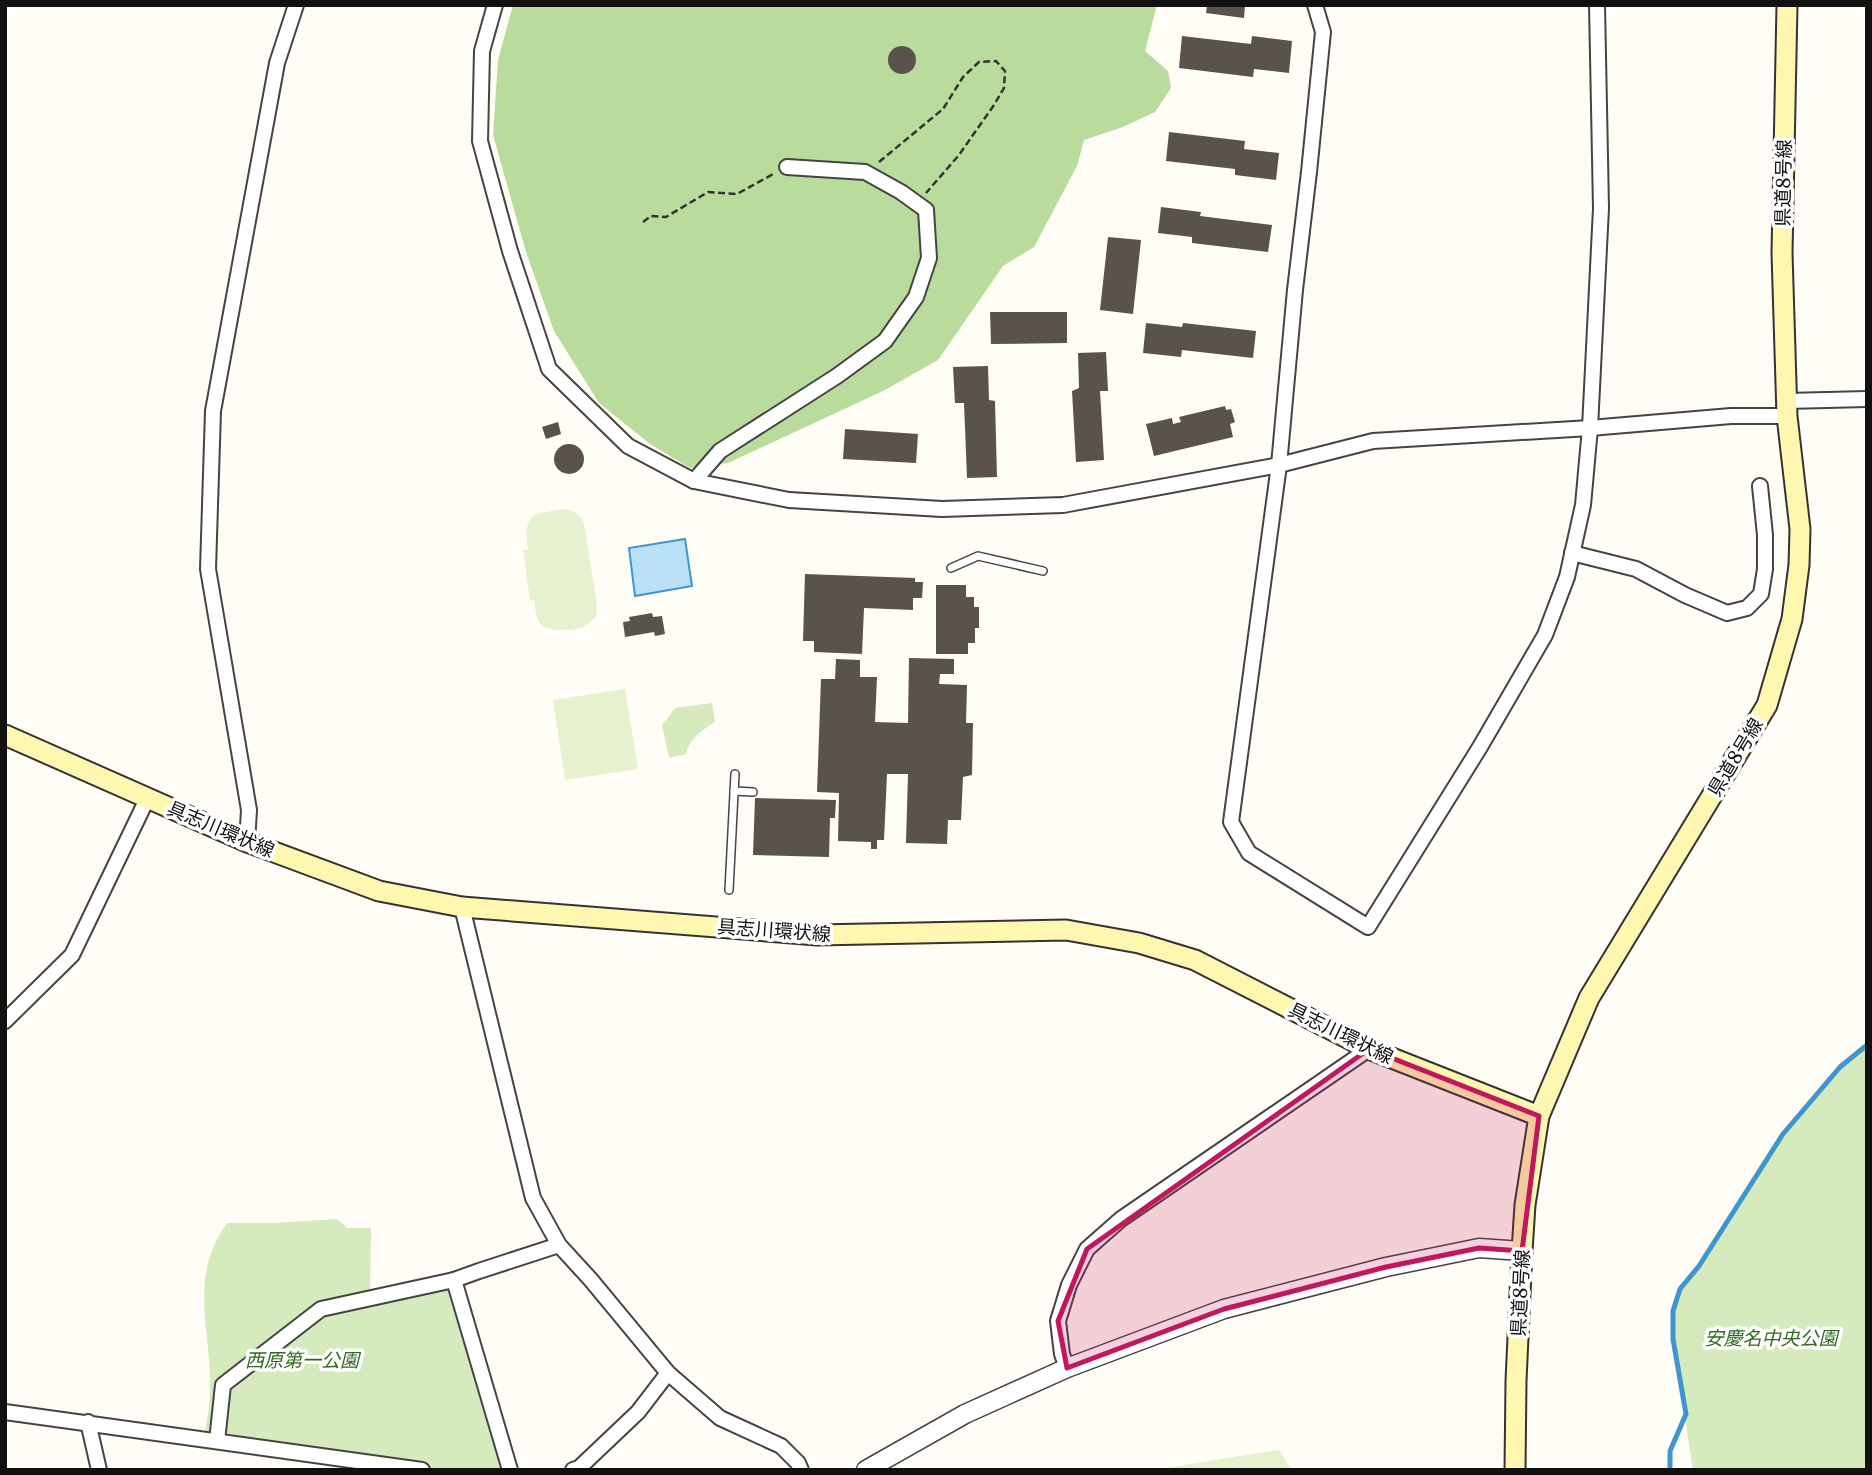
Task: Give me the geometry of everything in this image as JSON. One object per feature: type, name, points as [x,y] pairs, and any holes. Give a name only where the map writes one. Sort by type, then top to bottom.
[{"type":"main road","name":"県道8号線","points":[[1515,1470],[1516,1381],[1525,1205],[1539,1116],[1590,998],[1767,705],[1793,619],[1800,529],[1787,408],[1782,253],[1787,5]]},
{"type":"main road","name":"具志川環状線","points":[[5,735],[247,842],[379,891],[462,907],[817,935],[1066,930],[1139,943],[1195,960],[1368,1049],[1539,1116]]},
{"type":"street","points":[[247,842],[249,810],[208,569],[213,411],[277,63],[296,5]]},
{"type":"street","points":[[495,5],[482,51],[480,141],[509,251],[549,369],[628,446],[694,481],[789,500],[942,509],[1063,505],[1279,465],[1373,441],[1590,428],[1731,416],[1867,399]]},
{"type":"street","points":[[1315,5],[1323,32],[1310,172],[1295,290],[1279,465],[1231,822],[1249,853],[1368,927],[1480,747],[1545,635],[1567,576],[1583,505],[1590,428],[1601,208],[1597,5]]},
{"type":"street","points":[[694,481],[720,451],[837,376],[885,341],[916,297],[929,258],[926,210],[901,192],[865,172],[787,167]]},
{"type":"street","points":[[1572,553],[1636,569],[1727,613],[1746,608],[1761,594],[1765,569],[1760,486]]},
{"type":"street","points":[[5,1021],[72,955],[148,797]]},
{"type":"street","points":[[462,907],[533,1198],[559,1245],[668,1373],[720,1418],[781,1446],[798,1463],[801,1470]]},
{"type":"street","points":[[1068,1368],[1062,1354],[1058,1321],[1069,1285],[1087,1249],[1121,1219],[1368,1049]]},
{"type":"street","points":[[217,1441],[223,1385],[321,1309],[454,1280],[559,1245]]},
{"type":"street","points":[[866,1470],[965,1414],[1068,1368],[1224,1310],[1386,1266],[1479,1248],[1522,1251]]},
{"type":"street","points":[[454,1280],[510,1470]]},
{"type":"street","points":[[573,1470],[579,1468],[638,1412],[668,1373]]},
{"type":"street","points":[[5,1412],[422,1470]]},
{"type":"street","points":[[88,1422],[99,1470]]},
{"type":"lane","points":[[951,568],[978,556],[1043,571]]},
{"type":"lane","points":[[729,890],[735,774]]},
{"type":"lane","points":[[734,791],[753,792]]},
{"type":"path","points":[[865,172],[943,109],[963,77],[979,62],[996,61],[1005,71],[1004,88],[959,155],[917,204]]},
{"type":"path","points":[[643,222],[651,216],[666,217],[708,192],[737,194],[787,167]]},
{"type":"highlighted area","points":[[1369,1049],[1539,1116],[1522,1251],[1479,1248],[1386,1267],[1224,1309],[1067,1368],[1058,1321],[1087,1249]]},
{"type":"green space","points":[[513,5],[1157,5],[1145,51],[1168,71],[1171,88],[1155,112],[1123,127],[1084,140],[1077,166],[1034,247],[1003,266],[938,360],[885,390],[728,463],[690,468],[650,444],[599,403],[554,331],[526,252],[493,135],[498,60]]},
{"type":"green space","points":[[567,509],[577,514],[584,524],[597,605],[596,616],[587,625],[560,630],[544,626],[537,618],[535,601],[530,600],[523,550],[528,550],[527,528],[533,517]]},
{"type":"green space","points":[[625,689],[638,769],[565,780],[553,700]]},
{"type":"green space","points":[[712,703],[715,722],[693,739],[686,754],[669,758],[662,725],[675,708]]},
{"type":"green space","name":"安慶名中央公園","points":[[1867,1045],[1867,1470],[1693,1470],[1673,1339],[1673,1311],[1680,1289],[1699,1266],[1783,1134],[1840,1067]]},
{"type":"green space","name":"西原第一公園","points":[[337,1219],[347,1228],[371,1228],[370,1298],[454,1280],[510,1470],[426,1470],[204,1439],[210,1391],[205,1285],[215,1244],[227,1223]]},
{"type":"green space","points":[[1279,1450],[1292,1470],[1152,1470]]},
{"type":"water","points":[[685,539],[692,586],[635,596],[629,548]]},
{"type":"building","points":[[1207,5],[1245,5],[1244,18],[1206,13]]},
{"type":"building","points":[[1182,36],[1251,44],[1252,36],[1292,41],[1289,73],[1254,69],[1253,77],[1179,68]]},
{"type":"building","points":[[902,46],[912,50],[916,60],[912,70],[902,74],[892,70],[888,60],[892,50]]},
{"type":"building","points":[[1169,132],[1245,141],[1244,149],[1279,153],[1276,180],[1235,175],[1235,169],[1166,161]]},
{"type":"building","points":[[1161,207],[1201,212],[1200,216],[1272,225],[1268,252],[1192,243],[1192,237],[1158,233]]},
{"type":"building","points":[[1108,237],[1141,240],[1133,314],[1100,310]]},
{"type":"building","points":[[990,312],[1067,312],[1067,343],[991,344]]},
{"type":"building","points":[[1146,323],[1182,327],[1183,323],[1256,331],[1253,358],[1182,350],[1181,357],[1143,353]]},
{"type":"building","points":[[1106,352],[1108,391],[1100,391],[1104,460],[1076,462],[1072,391],[1079,388],[1078,353]]},
{"type":"building","points":[[988,366],[989,400],[995,401],[997,477],[967,478],[964,403],[955,403],[953,367]]},
{"type":"building","points":[[1225,406],[1226,410],[1231,409],[1235,422],[1230,424],[1233,437],[1154,456],[1146,424],[1172,418],[1173,424],[1181,422],[1179,417]]},
{"type":"building","points":[[558,422],[561,434],[546,439],[542,427]]},
{"type":"building","points":[[845,429],[918,434],[916,463],[843,459]]},
{"type":"building","points":[[569,444],[580,448],[584,459],[580,470],[569,474],[558,470],[554,459],[558,448]]},
{"type":"building","points":[[805,574],[915,578],[915,582],[923,582],[922,598],[913,598],[913,610],[864,608],[862,654],[814,652],[814,641],[803,641]]},
{"type":"building","points":[[936,585],[966,585],[966,597],[974,597],[974,607],[979,607],[979,628],[975,628],[975,643],[968,643],[968,654],[936,654]]},
{"type":"building","points":[[652,613],[653,617],[662,616],[665,634],[655,636],[654,632],[625,637],[623,622],[630,621],[629,617]]},
{"type":"building","points":[[909,658],[954,659],[954,674],[940,674],[939,684],[967,685],[966,723],[973,723],[972,775],[963,777],[961,820],[948,820],[947,844],[906,843],[908,774],[887,774],[884,840],[877,840],[877,849],[871,849],[871,842],[838,841],[839,793],[817,792],[821,679],[835,679],[836,659],[860,660],[860,677],[877,677],[875,722],[908,723]]},
{"type":"building","points":[[755,798],[836,800],[835,818],[830,818],[829,857],[753,855]]},
{"type":"waterway","points":[[1670,1470],[1670,1451],[1686,1414],[1673,1339],[1673,1311],[1680,1289],[1699,1266],[1783,1134],[1840,1067],[1867,1045]]}]
